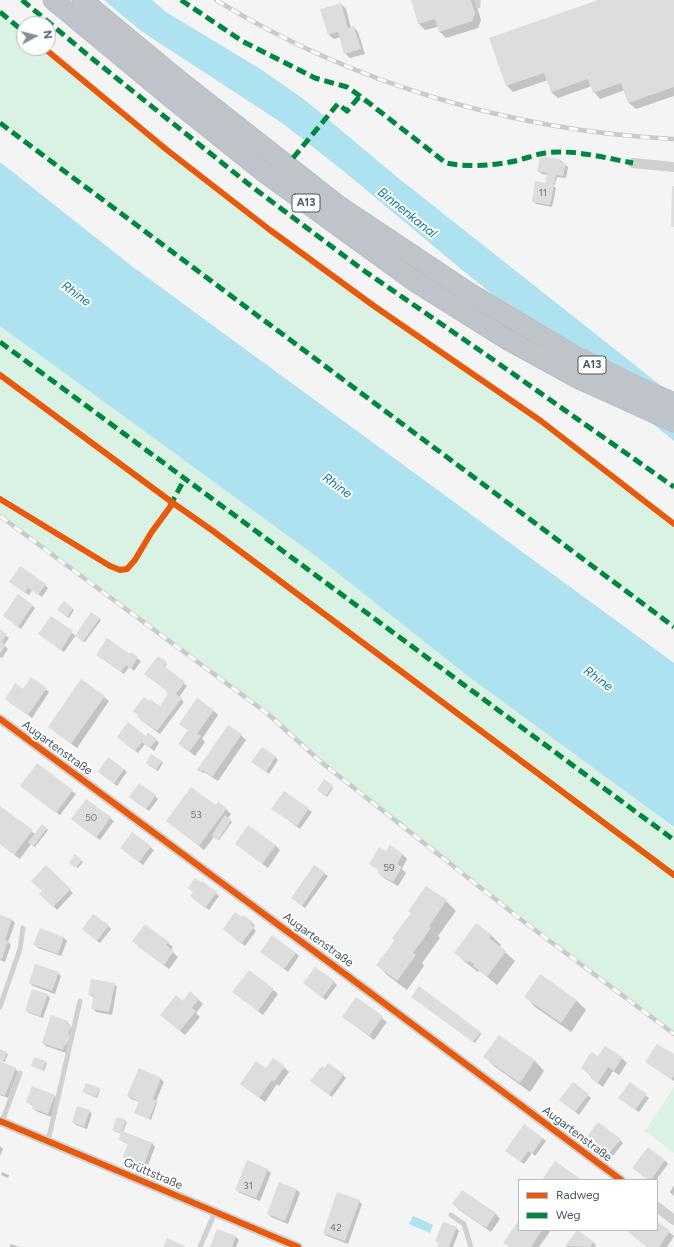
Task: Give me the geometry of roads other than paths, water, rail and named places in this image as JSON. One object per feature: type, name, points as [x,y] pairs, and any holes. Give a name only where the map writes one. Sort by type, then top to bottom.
[{"type":"highway","name":"A13","points":[[53,0],[265,173],[414,281],[508,340],[579,379],[674,422]]},
{"type":"highway","name":"A13","points":[[82,0],[180,81],[339,206],[449,280],[575,356],[674,403]]},
{"type":"street","points":[[633,163],[674,168]]},
{"type":"street","name":"Augartenstraße","points":[[0,719],[620,1179]]},
{"type":"street","name":"Grüttstraße","points":[[1,1121],[298,1247]]},
{"type":"street","points":[[658,1208],[674,1220]]},
{"type":"lane","points":[[478,0],[478,6]]},
{"type":"lane","points":[[0,1007],[20,949],[23,928]]},
{"type":"lane","points":[[48,1141],[80,1001]]},
{"type":"lane","points":[[1,1121],[20,1073]]},
{"type":"lane","points":[[200,1247],[215,1212]]},
{"type":"lane","points":[[451,1215],[464,1224],[471,1247]]},
{"type":"water","name":"Binnenkanal","points":[[104,0],[152,0],[166,12],[262,70],[305,100],[397,177],[674,396],[674,441],[461,269],[341,169],[282,123],[141,31]]},
{"type":"water","name":"Rhine","points":[[0,162],[133,267],[674,663],[674,827],[469,677],[321,560],[0,326]]},
{"type":"water","points":[[413,1216],[433,1225],[430,1233],[409,1224]]},
{"type":"railway","points":[[216,0],[268,30],[323,56],[379,79],[436,98],[495,114],[554,126],[614,134],[674,139]]},
{"type":"railway","points":[[0,516],[268,714],[321,762],[523,921],[674,1034]]}]
